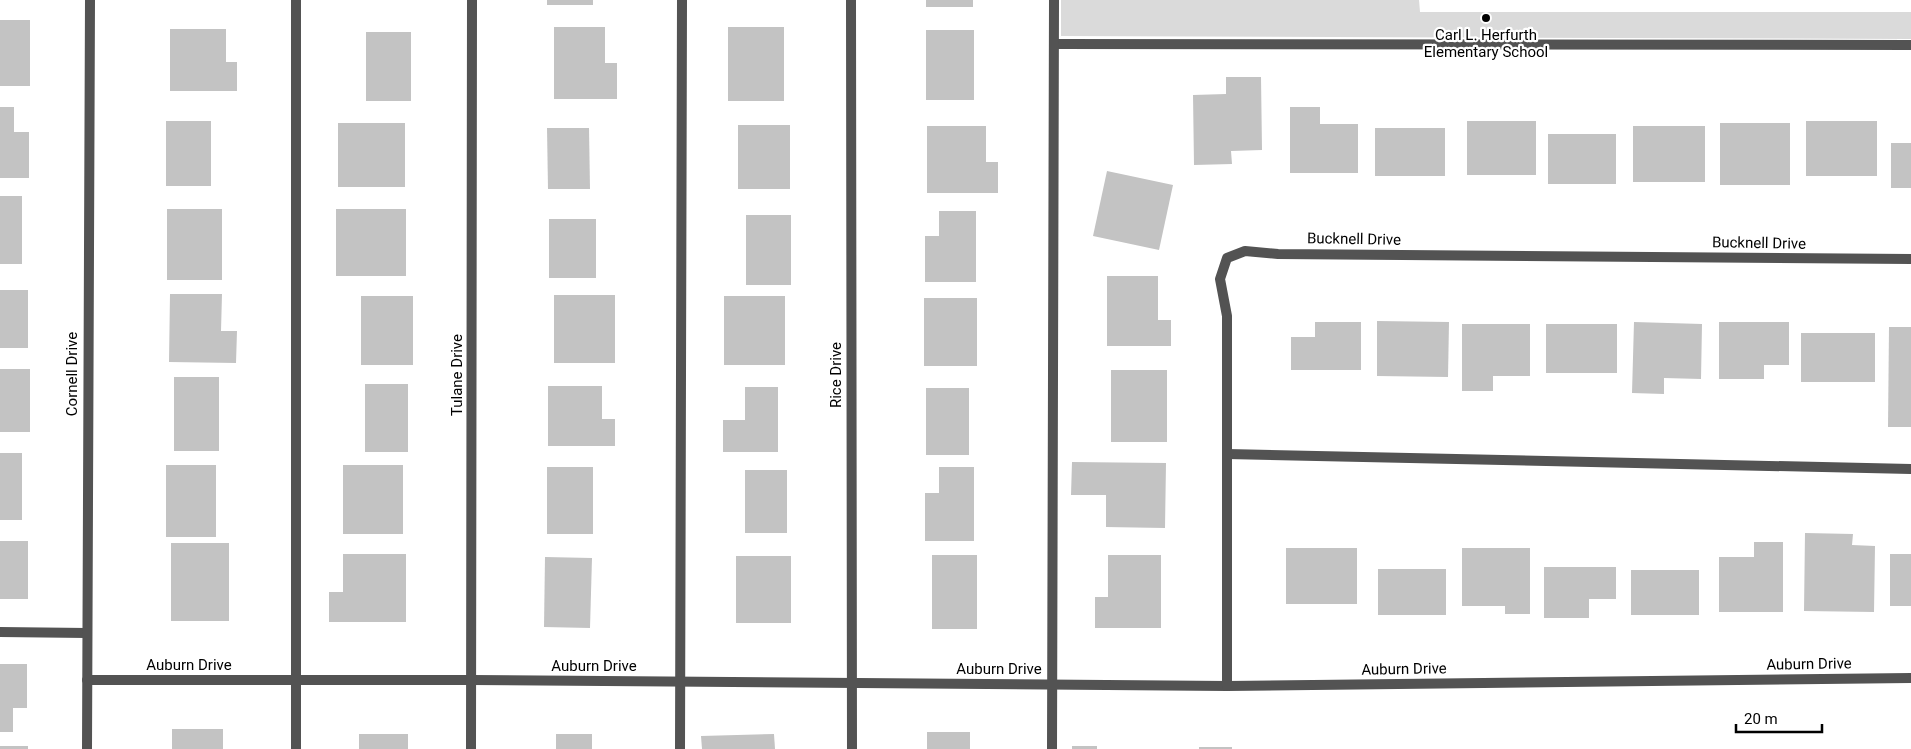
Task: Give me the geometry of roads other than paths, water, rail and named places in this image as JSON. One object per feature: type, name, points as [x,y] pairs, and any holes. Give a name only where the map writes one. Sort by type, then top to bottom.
[{"type":"street","name":"Cornell Drive","points":[[87,749],[90,0]]},
{"type":"street","points":[[296,0],[296,749]]},
{"type":"street","name":"Tulane Drive","points":[[471,749],[472,0]]},
{"type":"street","points":[[680,749],[682,0]]},
{"type":"street","name":"Rice Drive","points":[[851,0],[852,749]]},
{"type":"street","points":[[1052,749],[1054,0]]},
{"type":"street","points":[[1054,44],[1911,44]]},
{"type":"street","name":"Bucknell Drive","points":[[1227,686],[1227,316],[1220,279],[1227,258],[1245,251],[1278,254],[1911,259]]},
{"type":"street","points":[[1227,454],[1911,469]]},
{"type":"street","points":[[0,632],[87,633]]},
{"type":"street","name":"Auburn Drive","points":[[87,680],[472,680],[1227,686],[1911,678]]},
{"type":"place","name":"Carl L. Herfurth Elementary School","points":[[1486,18]]}]
